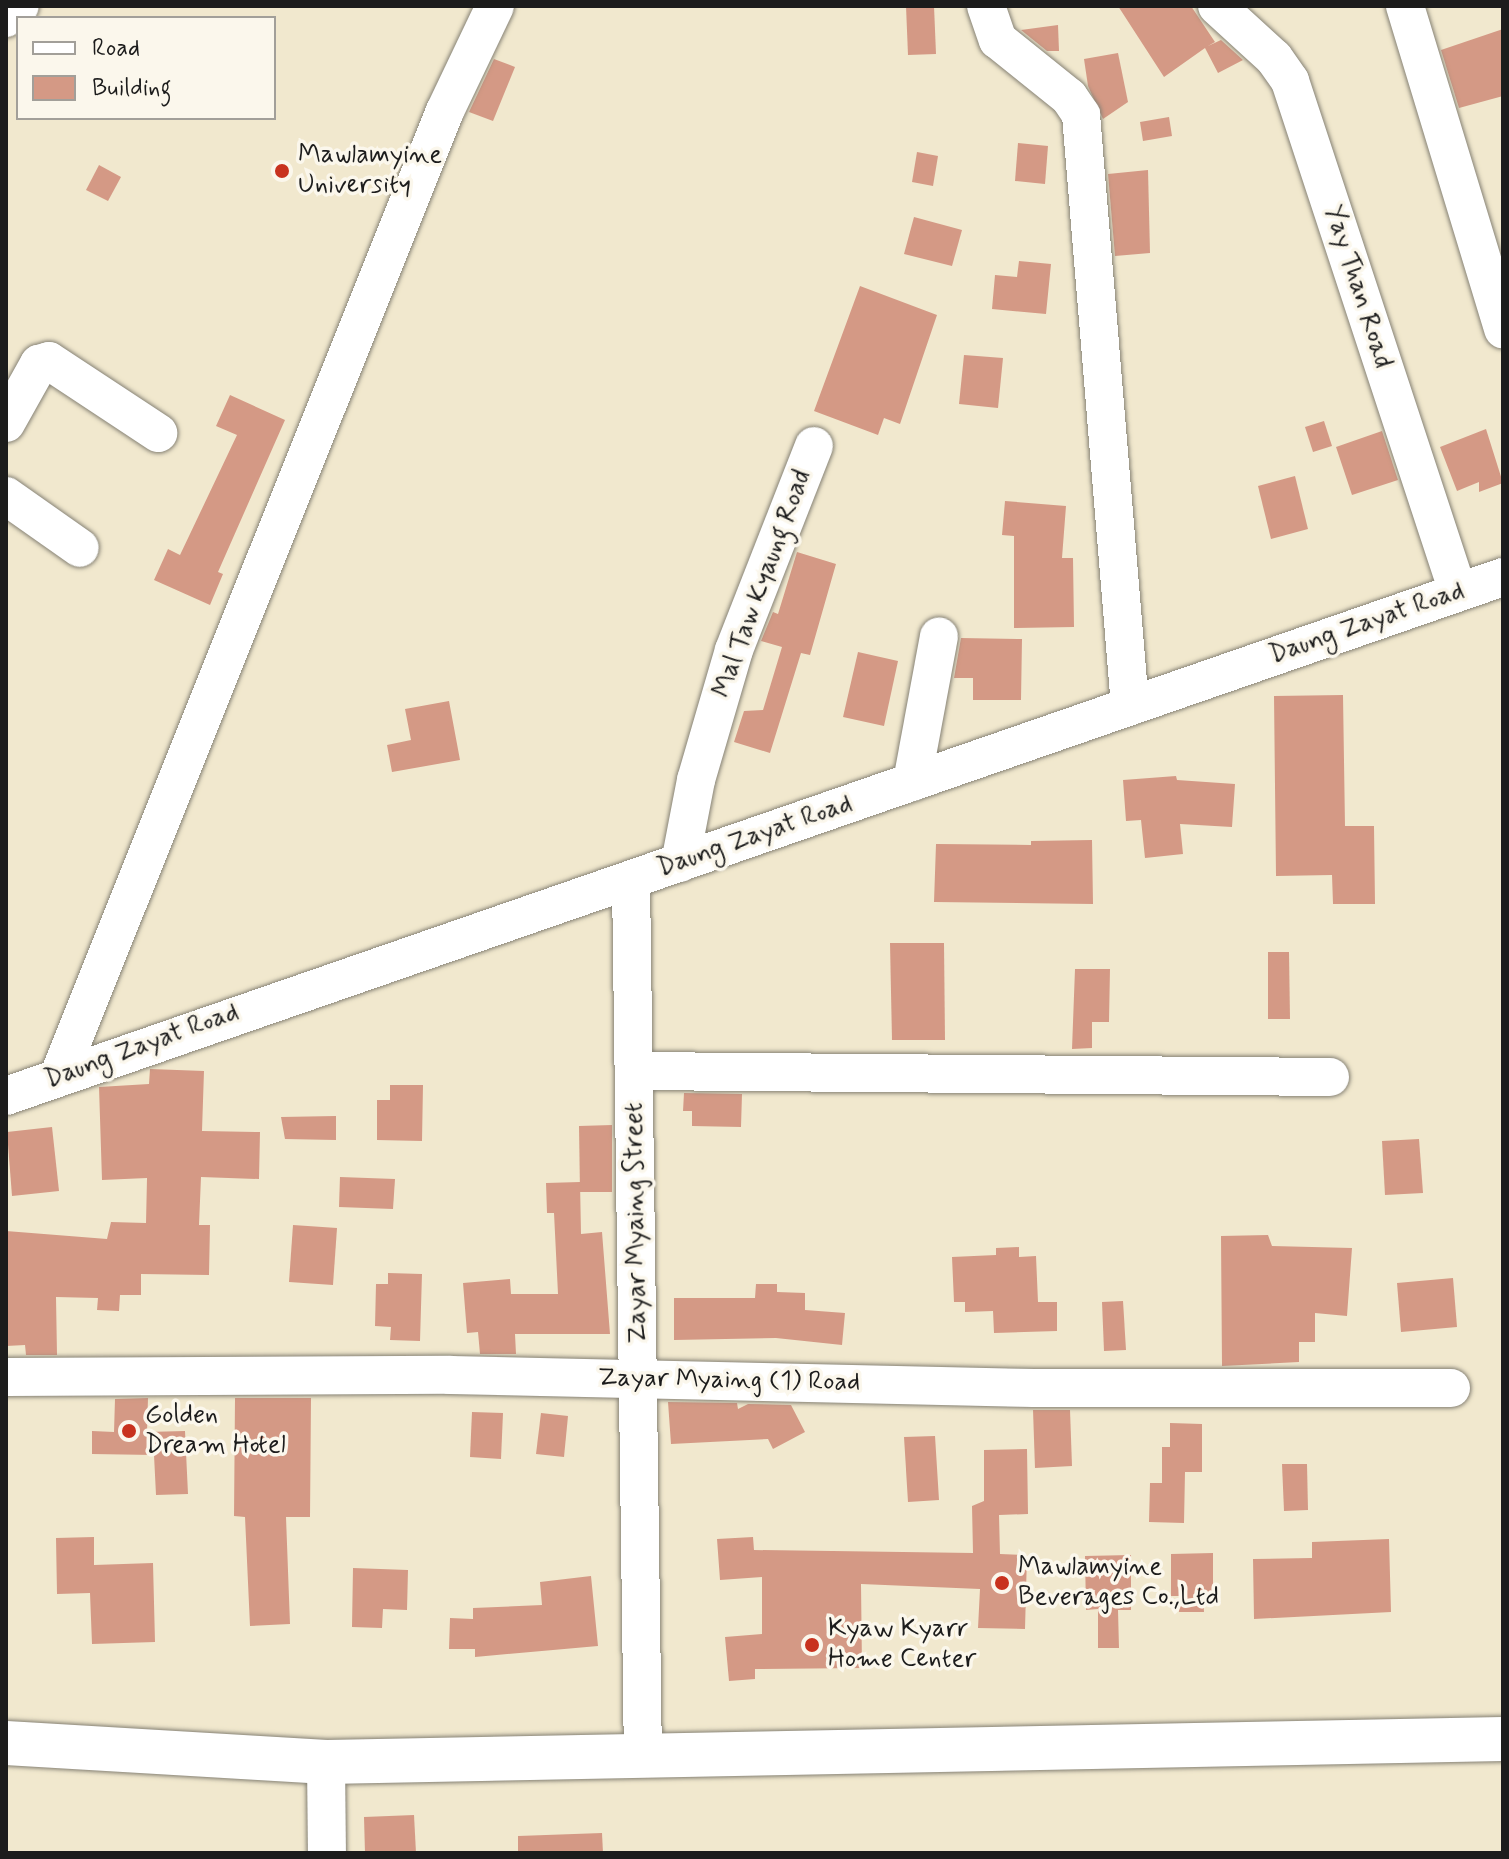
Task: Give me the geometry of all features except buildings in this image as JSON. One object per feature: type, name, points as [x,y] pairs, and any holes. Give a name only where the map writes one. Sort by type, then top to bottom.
[{"type":"highway","points":[[6,1743],[326,1762],[1503,1739]]},
{"type":"street","points":[[6,18],[20,6]]},
{"type":"street","points":[[59,1075],[445,111],[495,6]]},
{"type":"street","points":[[986,6],[998,40],[1069,97],[1081,115],[1130,706]]},
{"type":"street","name":"Yay Than Road","points":[[1217,6],[1274,58],[1290,81],[1458,592]]},
{"type":"street","points":[[1405,6],[1503,329]]},
{"type":"street","points":[[6,423],[39,364],[49,361],[158,433]]},
{"type":"street","name":"Mal Taw Kyaung Road","points":[[680,863],[696,780],[734,650],[814,446]]},
{"type":"street","points":[[6,496],[80,548]]},
{"type":"street","name":"Daung Zayat Road","points":[[6,1096],[59,1075],[1503,577]]},
{"type":"street","points":[[912,782],[939,636]]},
{"type":"street","name":"Zayar Myaing Street","points":[[631,880],[643,1758]]},
{"type":"street","points":[[635,1071],[1330,1077]]},
{"type":"street","name":"Zayar Myaing (1) Road","points":[[6,1377],[450,1375],[1034,1388],[1451,1388]]},
{"type":"street","points":[[326,1762],[327,1853]]},
{"type":"place","name":"Mawlamyine University","points":[[282,171]]},
{"type":"place","name":"Golden Dream Hotel","points":[[129,1431]]},
{"type":"place","name":"Mawlamyine Beverages Co.,Ltd","points":[[1002,1583]]},
{"type":"place","name":"Kyaw Kyarr Home Center","points":[[812,1645]]}]
